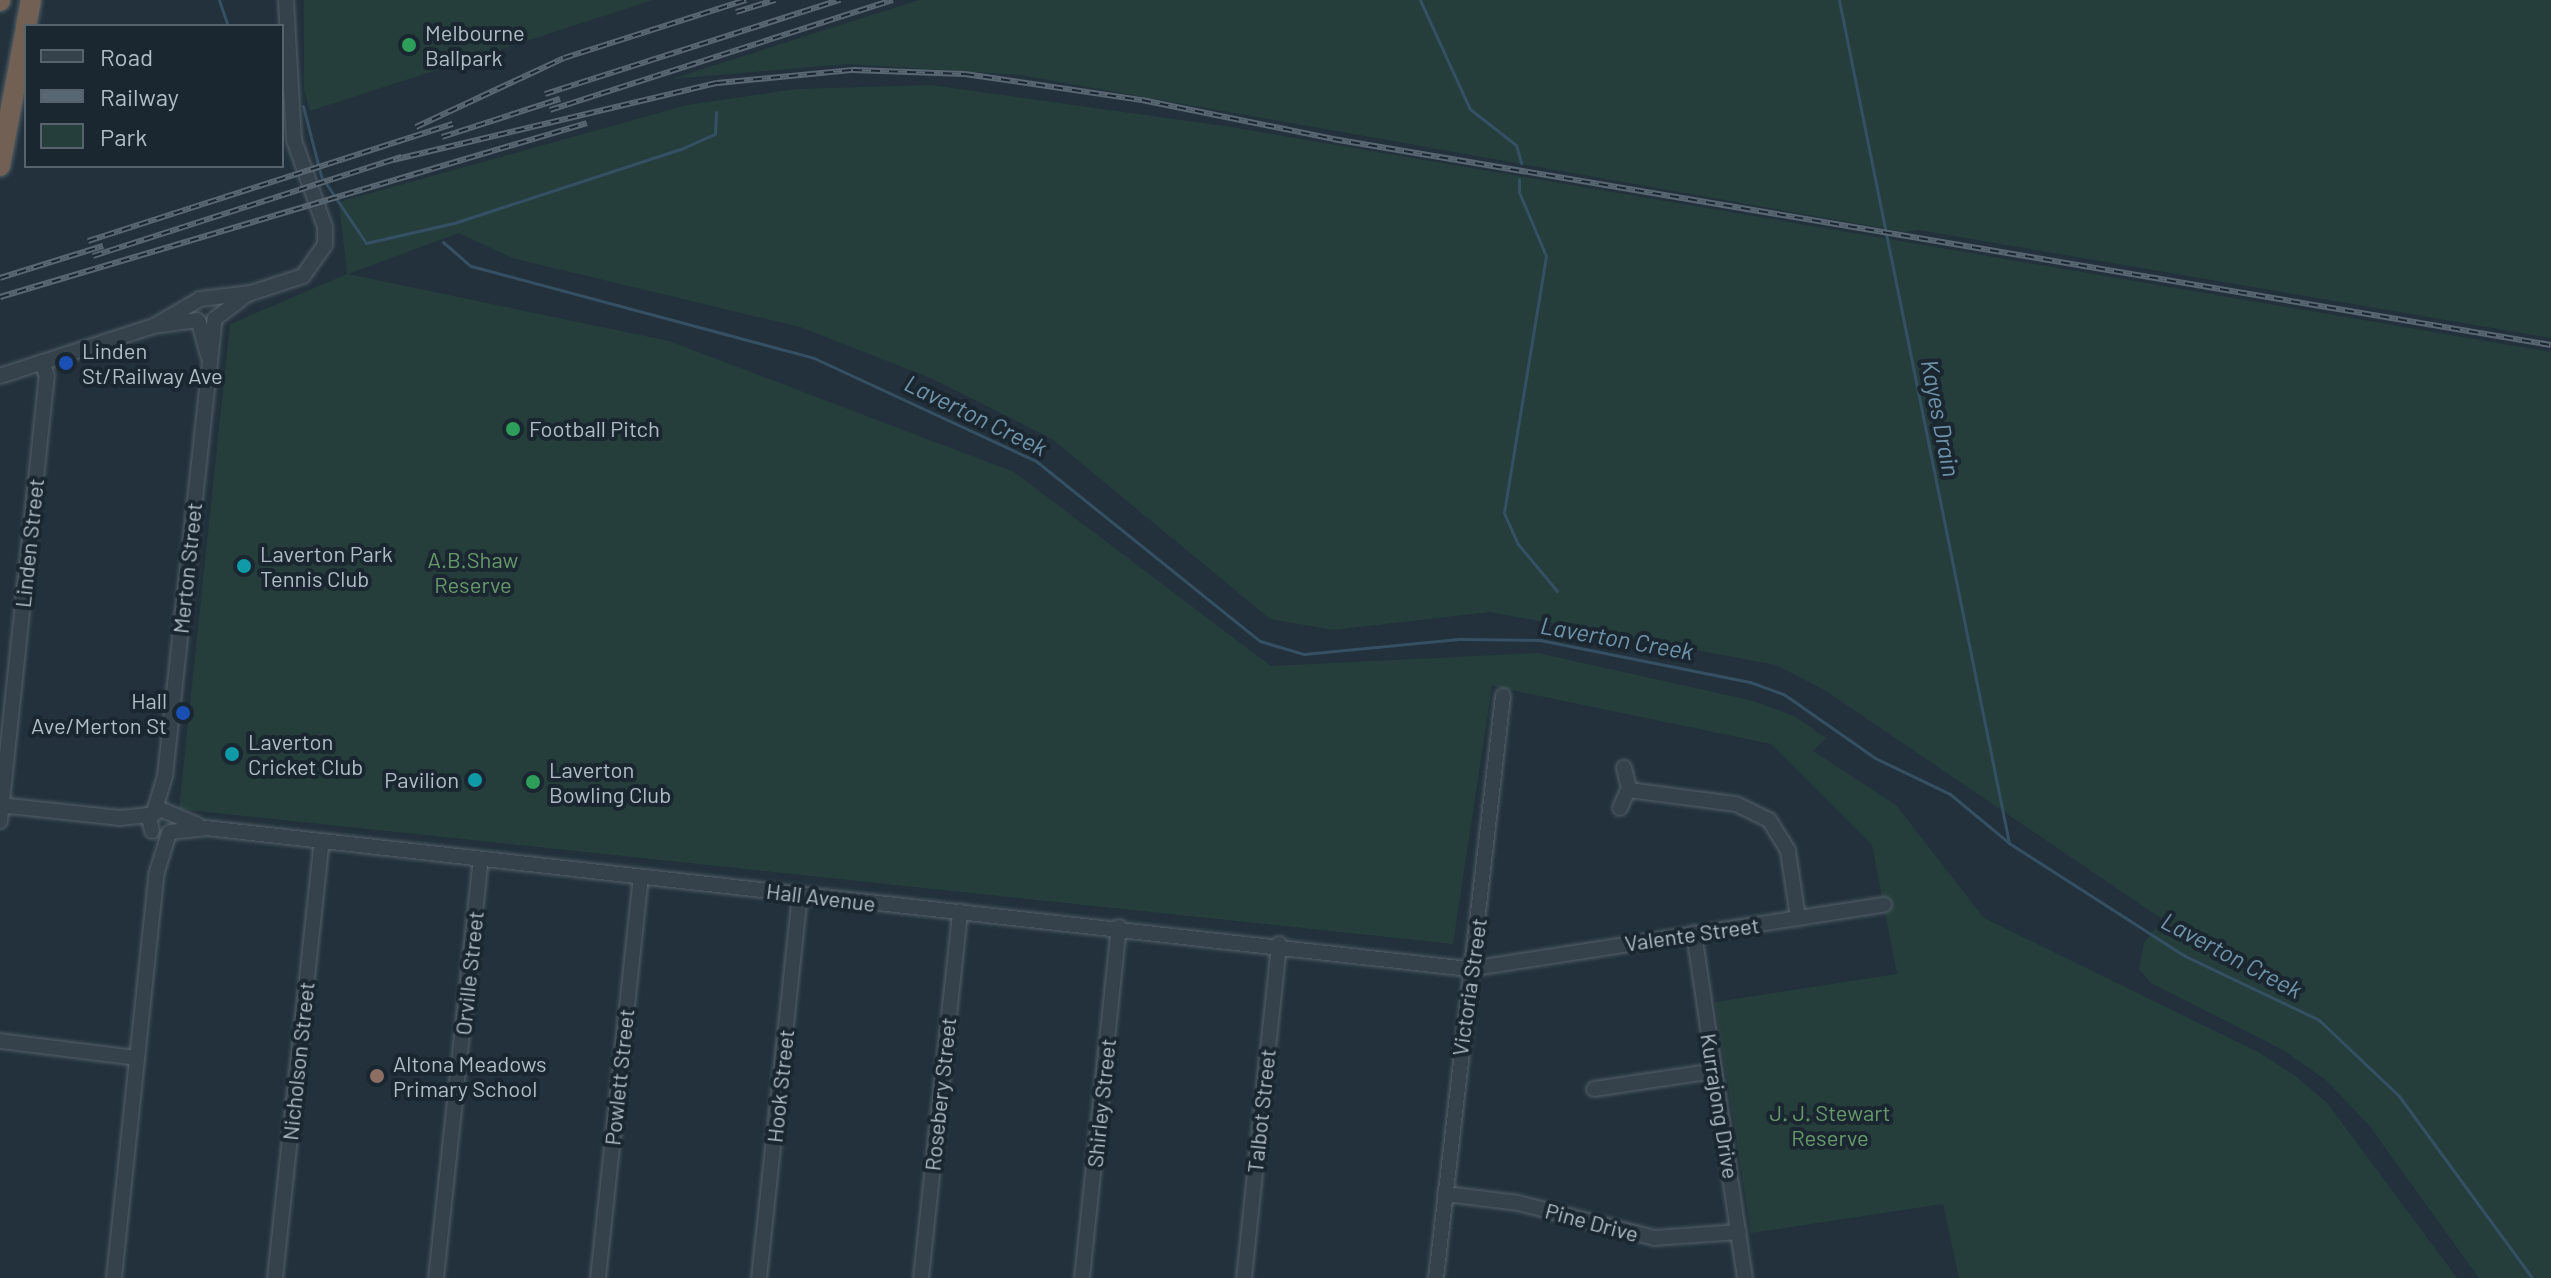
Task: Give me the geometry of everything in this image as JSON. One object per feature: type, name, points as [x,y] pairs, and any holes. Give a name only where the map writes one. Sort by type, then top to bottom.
[{"type":"highway","points":[[27,24],[31,0]]},
{"type":"highway","points":[[0,166],[24,38]]},
{"type":"street","points":[[0,376],[154,326],[203,299],[251,293],[303,276],[325,245],[322,218],[294,140],[286,0]]},
{"type":"street","points":[[154,326],[216,318],[251,293]]},
{"type":"street","points":[[203,299],[218,306],[216,318]]},
{"type":"street","name":"Merton Street","points":[[203,299],[198,321],[209,360]]},
{"type":"street","name":"Merton Street","points":[[152,813],[165,776],[216,318]]},
{"type":"street","name":"Linden Street","points":[[1,810],[47,376],[42,362]]},
{"type":"street","name":"Victoria Street","points":[[1436,1278],[1469,964],[1503,696]]},
{"type":"street","points":[[1620,808],[1629,790],[1624,768]]},
{"type":"street","name":"Merton Street","points":[[165,776],[171,813],[170,832]]},
{"type":"street","points":[[1629,790],[1736,804],[1769,820],[1788,851],[1798,918]]},
{"type":"street","points":[[1,810],[120,818],[171,813]]},
{"type":"street","points":[[152,813],[157,872]]},
{"type":"street","name":"Hall Avenue","points":[[171,813],[206,828]]},
{"type":"street","name":"Hall Avenue","points":[[120,818],[152,831],[206,828],[321,844],[1469,964]]},
{"type":"street","points":[[114,1278],[157,872],[170,832]]},
{"type":"street","name":"Nicholson Street","points":[[275,1278],[321,844]]},
{"type":"street","name":"Orville Street","points":[[436,1278],[481,860]]},
{"type":"street","name":"Powlett Street","points":[[598,1278],[641,877]]},
{"type":"street","name":"Hook Street","points":[[759,1278],[800,894]]},
{"type":"street","name":"Valente Street","points":[[1469,964],[1884,905]]},
{"type":"street","name":"Rosebery Street","points":[[921,1278],[960,911]]},
{"type":"street","name":"Shirley Street","points":[[1082,1278],[1119,927]]},
{"type":"street","name":"Kurrajong Drive","points":[[1694,933],[1745,1278]]},
{"type":"street","name":"Talbot Street","points":[[1244,1278],[1279,944]]},
{"type":"street","points":[[0,1041],[137,1058]]},
{"type":"street","points":[[0,1048],[114,1055]]},
{"type":"street","points":[[1594,1089],[1714,1071]]},
{"type":"street","name":"Pine Drive","points":[[1445,1194],[1518,1203],[1654,1238],[1739,1232]]},
{"type":"green space","name":"Melbourne Ballpark","points":[[304,0],[653,0],[310,111],[304,90]]},
{"type":"green space","points":[[919,0],[2551,0],[2551,338],[1919,230],[1905,232],[1020,75],[848,64],[671,79]]},
{"type":"green space","points":[[931,85],[1231,127],[2551,352],[2551,1278],[2479,1278],[2368,1124],[2326,1080],[2283,1050],[2151,983],[2139,969],[2144,943],[2162,919],[1826,691],[1776,665],[1490,612],[1333,630],[1270,619],[1052,439],[933,379],[800,327],[512,258],[459,233],[348,274],[669,341],[1014,472],[1271,666],[1538,653],[1754,701],[1794,716],[1826,738],[1813,751],[1896,805],[1984,918],[2260,1053],[2297,1077],[2328,1104],[2457,1278],[1959,1278],[1943,1204],[1751,1233],[1715,1002],[1897,974],[1872,845],[1771,744],[1492,686],[1453,944],[179,809],[230,324],[347,274],[339,202],[687,105],[797,89]]},
{"type":"waterway","name":"Laverton Creek","points":[[219,0],[227,24]]},
{"type":"waterway","points":[[1420,0],[1470,109],[1516,145],[1521,163]]},
{"type":"waterway","name":"Kayes Drain","points":[[1839,0],[2009,843]]},
{"type":"waterway","points":[[303,106],[321,176],[366,243],[454,223],[681,149],[715,134],[716,112]]},
{"type":"waterway","points":[[1519,179],[1519,192],[1546,256],[1504,513],[1518,544],[1557,591]]},
{"type":"waterway","name":"Laverton Creek","points":[[443,242],[471,266],[814,358],[1036,461],[1260,641],[1304,654],[1461,639],[1540,640],[1750,682],[1785,695],[1875,758],[1950,794],[2009,843],[2185,956],[2319,1020],[2399,1096],[2532,1278]]},
{"type":"railway","points":[[416,127],[564,58],[746,0]]},
{"type":"railway","points":[[736,12],[775,0]]},
{"type":"railway","points":[[545,94],[840,0]]},
{"type":"railway","points":[[550,110],[893,0]]},
{"type":"railway","points":[[393,160],[717,83],[853,70],[965,74],[1142,100],[1333,139],[2551,345]]},
{"type":"railway","points":[[442,137],[560,99]]},
{"type":"railway","points":[[0,297],[587,123]]},
{"type":"railway","points":[[88,241],[453,124]]},
{"type":"railway","points":[[93,256],[402,157]]},
{"type":"railway","points":[[0,278],[103,246]]},
{"type":"place","name":"Melbourne Ballpark","points":[[409,45]]},
{"type":"place","name":"Linden St/Railway Ave","points":[[66,363]]},
{"type":"place","name":"Football Pitch","points":[[513,429]]},
{"type":"place","name":"Laverton Park Tennis Club","points":[[244,566]]},
{"type":"place","name":"Hall Ave/Merton St","points":[[183,713]]},
{"type":"place","name":"Laverton Cricket Club","points":[[232,754]]},
{"type":"place","name":"Pavilion","points":[[475,780]]},
{"type":"place","name":"Laverton Bowling Club","points":[[533,782]]},
{"type":"place","name":"Altona Meadows Primary School","points":[[377,1076]]},
{"type":"park label","name":"A.B.Shaw Reserve","points":[[473,572]]},
{"type":"park label","name":"J. J. Stewart Reserve","points":[[1830,1124]]}]
